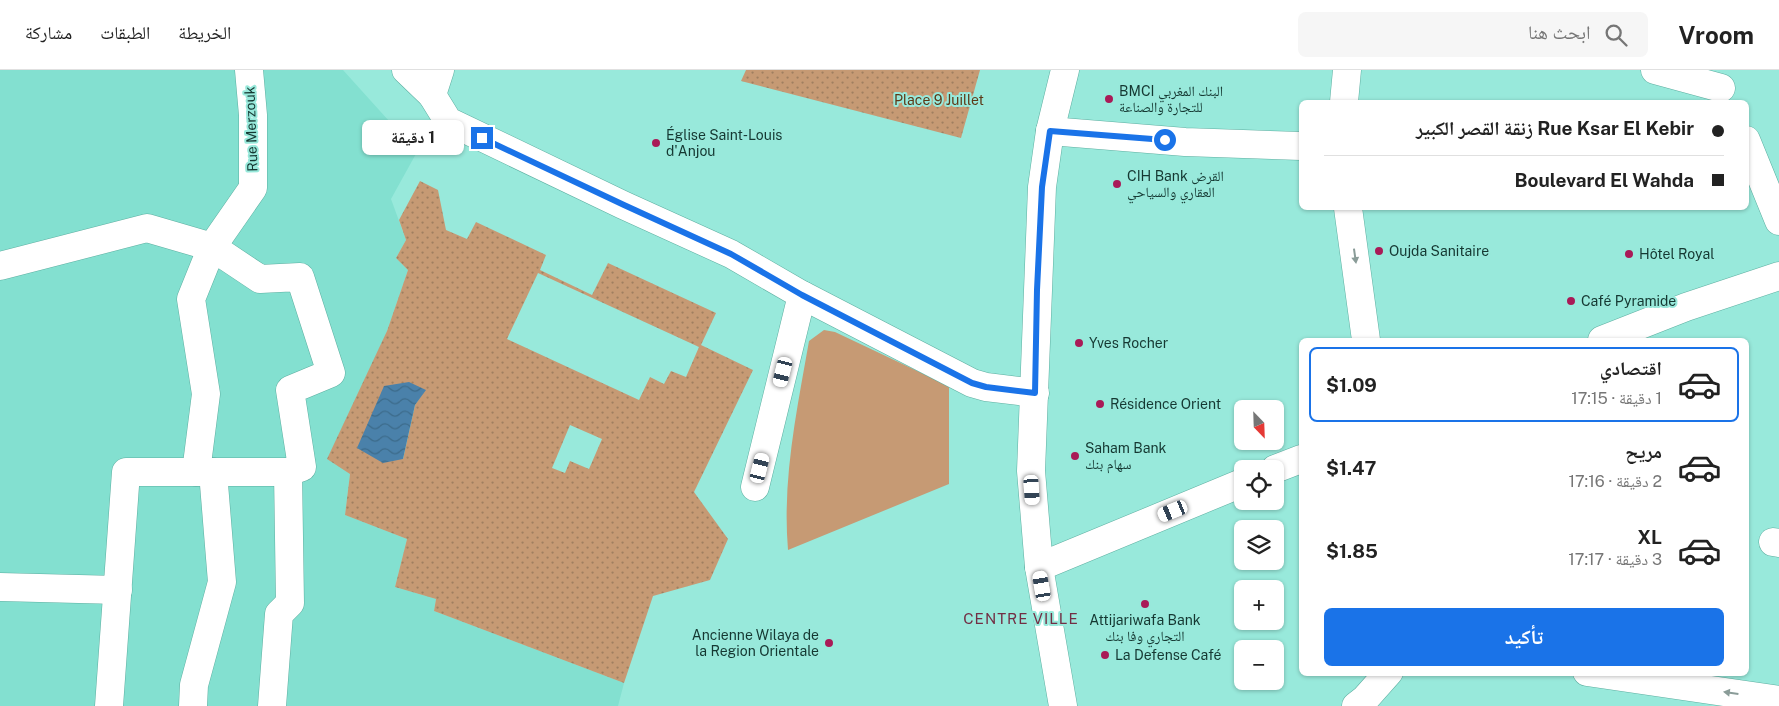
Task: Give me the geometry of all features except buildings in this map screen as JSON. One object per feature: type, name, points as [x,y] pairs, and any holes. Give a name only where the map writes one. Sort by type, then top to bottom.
[{"type":"street","name":"Rue Merzouk","points":[[212,247],[253,188],[253,115],[249,70]]},
{"type":"street","points":[[406,70],[436,82],[448,121],[614,201],[731,254],[802,295],[972,383],[986,387],[1035,393]]},
{"type":"street","points":[[1063,706],[1039,567],[1031,471],[1042,187],[1050,131],[1065,70]]},
{"type":"street","points":[[1344,100],[1348,70]]},
{"type":"street","points":[[1655,70],[1721,87]]},
{"type":"street","points":[[1050,131],[1185,142],[1299,146]]},
{"type":"street","points":[[1749,147],[1779,221]]},
{"type":"street","points":[[1348,210],[1366,338]]},
{"type":"street","points":[[0,266],[147,228],[212,247],[260,278],[300,277],[332,373],[290,390],[302,467],[288,472],[126,472],[109,706]]},
{"type":"street","points":[[193,706],[194,685],[222,582],[204,472],[206,394],[191,300],[212,247]]},
{"type":"street","points":[[1607,338],[1686,307],[1779,276]]},
{"type":"street","points":[[755,487],[802,295]]},
{"type":"street","points":[[1284,466],[1299,460]]},
{"type":"street","points":[[272,706],[279,614],[290,603],[288,472]]},
{"type":"street","points":[[1039,567],[1234,486]]},
{"type":"street","points":[[0,587],[118,590]]},
{"type":"street","points":[[1356,706],[1365,699],[1385,676]]},
{"type":"street","points":[[1614,676],[1779,700]]},
{"type":"shaded area","points":[[0,70],[343,70],[417,152],[391,199],[406,240],[396,258],[408,270],[387,331],[350,474],[345,515],[407,539],[395,587],[436,599],[434,611],[624,683],[618,706],[0,706]]},
{"type":"green space","name":"Place 9 Juillet","points":[[746,70],[980,70],[961,138],[741,81]]},
{"type":"green space","points":[[420,181],[438,190],[446,230],[467,239],[476,222],[546,255],[540,270],[592,295],[608,263],[716,313],[701,345],[753,370],[694,492],[728,539],[710,580],[653,596],[624,683],[434,611],[436,599],[395,587],[407,539],[345,515],[350,474],[327,459],[387,331],[408,270],[396,258],[406,240],[399,220]],"holes":[[[538,273],[699,347],[686,377],[671,371],[664,384],[650,377],[639,400],[507,339]],[[384,387],[425,390],[415,405],[403,459]],[[570,425],[602,439],[589,469],[570,461],[565,473],[552,468]]]},
{"type":"green space","points":[[824,330],[835,332],[949,386],[949,484],[788,550],[787,497],[796,419],[809,341]]},
{"type":"water","points":[[409,382],[426,390],[415,405],[403,459],[383,463],[357,448],[384,386]]},
{"type":"place","name":"BMCI البنك المغربي للتجارة والصناعة","points":[[1109,99]]},
{"type":"place","name":"Église Saint-Louis d'Anjou","points":[[656,143]]},
{"type":"place","name":"CIH Bank القرض العقاري والسياحي","points":[[1117,184]]},
{"type":"place","name":"Oujda Sanitaire","points":[[1379,251]]},
{"type":"place","name":"Hôtel Royal","points":[[1629,254]]},
{"type":"place","name":"Café Pyramide","points":[[1571,301]]},
{"type":"place","name":"Yves Rocher","points":[[1079,343]]},
{"type":"place","name":"Résidence Orient","points":[[1100,404]]},
{"type":"place","name":"Saham Bank سهام بنك","points":[[1075,456]]},
{"type":"place","name":"Attijariwafa Bank التجاري وفا بنك","points":[[1145,604]]},
{"type":"place","name":"Ancienne Wilaya de la Region Orientale","points":[[829,643]]},
{"type":"place","name":"La Defense Café","points":[[1105,655]]},
{"type":"district","name":"CENTRE VILLE","points":[[1021,618]]},
{"type":"route","points":[[482,138],[731,254],[802,295],[972,383],[986,387],[1035,393],[1042,187],[1050,131],[1165,140]]}]
